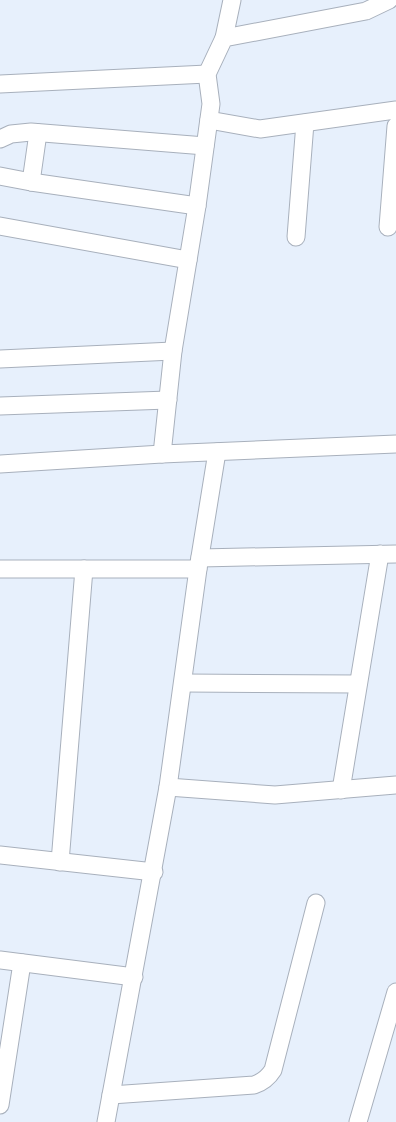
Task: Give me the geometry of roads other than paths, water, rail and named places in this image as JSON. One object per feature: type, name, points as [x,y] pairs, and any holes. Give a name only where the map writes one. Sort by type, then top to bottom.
[{"type":"street","points":[[162,454],[173,351],[197,206],[211,104],[207,74],[224,38],[232,0]]},
{"type":"street","points":[[224,38],[366,11],[389,0]]},
{"type":"street","points":[[0,84],[207,74]]},
{"type":"street","points":[[209,120],[260,129],[396,110]]},
{"type":"street","points":[[296,237],[305,123]]},
{"type":"street","points":[[388,227],[396,126]]},
{"type":"street","points":[[0,139],[11,134],[38,132],[205,146]]},
{"type":"street","points":[[31,182],[38,132]]},
{"type":"street","points":[[0,176],[31,182],[197,206]]},
{"type":"street","points":[[0,226],[188,260]]},
{"type":"street","points":[[0,360],[173,351]]},
{"type":"street","points":[[0,406],[168,400]]},
{"type":"street","points":[[0,464],[162,454],[396,444]]},
{"type":"street","points":[[106,1122],[154,872],[184,683],[199,564],[217,452]]},
{"type":"street","points":[[0,569],[84,569],[388,554],[358,684],[341,790]]},
{"type":"street","points":[[60,862],[84,569]]},
{"type":"street","points":[[184,683],[358,684]]},
{"type":"street","points":[[168,787],[275,796],[396,785]]},
{"type":"street","points":[[0,855],[154,872]]},
{"type":"street","points":[[111,1095],[254,1085],[262,1083],[268,1078],[273,1070],[316,903]]},
{"type":"street","points":[[0,960],[134,977]]},
{"type":"street","points":[[0,1105],[2,1076],[22,963]]},
{"type":"street","points":[[358,1122],[396,992]]}]
